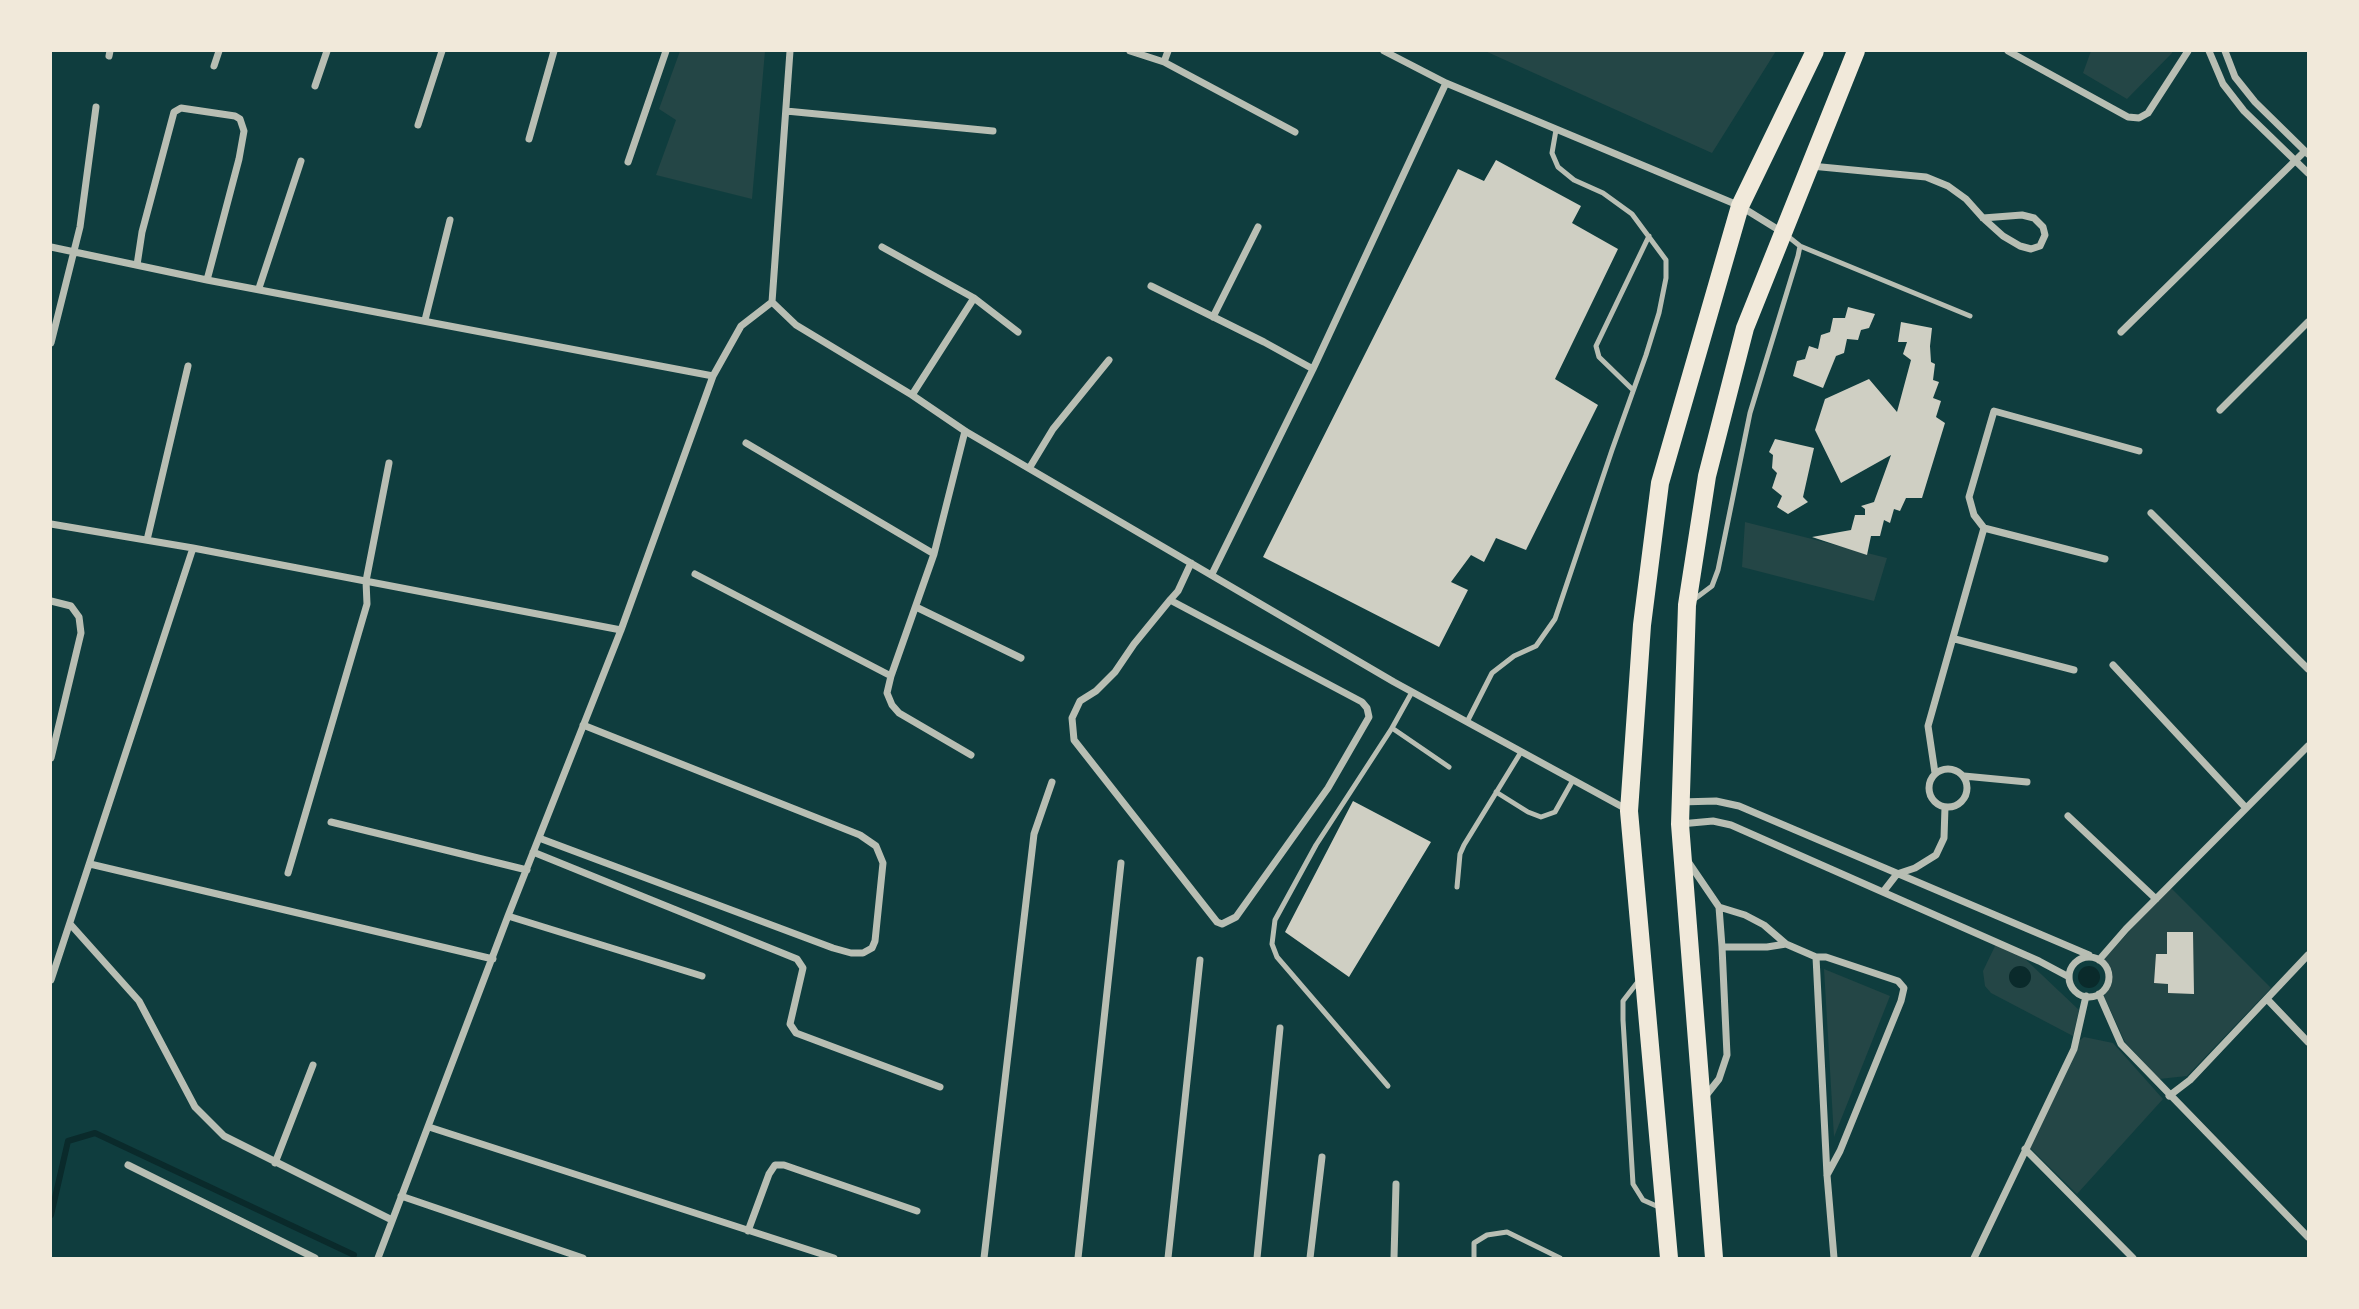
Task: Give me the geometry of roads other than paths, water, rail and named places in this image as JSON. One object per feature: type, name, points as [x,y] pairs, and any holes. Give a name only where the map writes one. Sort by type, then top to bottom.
[{"type":"main road","points":[[1669,1258],[1629,811],[1642,625],[1660,482],[1740,206],[1815,51]]},
{"type":"main road","points":[[1714,1258],[1680,824],[1687,605],[1707,476],[1745,328],[1856,51]]},
{"type":"street","points":[[214,66],[219,51]]},
{"type":"street","points":[[315,86],[327,51]]},
{"type":"street","points":[[418,125],[442,51]]},
{"type":"street","points":[[528,139],[554,51]]},
{"type":"street","points":[[628,162],[667,51]]},
{"type":"street","points":[[378,1258],[508,916],[621,630],[713,376],[741,326],[772,302],[790,51]]},
{"type":"street","points":[[1130,51],[1164,62],[1295,132]]},
{"type":"street","points":[[1164,62],[1168,51]]},
{"type":"street","points":[[1384,51],[1446,83],[1740,206],[1782,232]]},
{"type":"street","points":[[2008,51],[2128,117],[2139,118],[2148,113],[2189,51]]},
{"type":"street","points":[[2209,51],[2223,84],[2244,111],[2308,173]]},
{"type":"street","points":[[2121,332],[2295,161],[2307,153],[2255,102],[2235,77],[2225,51]]},
{"type":"street","points":[[1212,574],[1446,83]]},
{"type":"street","points":[[51,343],[80,227],[96,107]]},
{"type":"street","points":[[137,265],[145,220],[174,112],[181,108],[235,116],[243,124],[241,150],[207,280]]},
{"type":"street","points":[[786,111],[993,131]]},
{"type":"street","points":[[259,288],[301,161]]},
{"type":"street","points":[[1809,166],[1926,177],[1948,186],[1966,199],[1983,218],[2003,236],[2020,246],[2031,249],[2040,246],[2045,235],[2043,227],[2034,218],[2022,215],[1983,218]]},
{"type":"street","points":[[425,320],[450,220]]},
{"type":"street","points":[[1213,317],[1258,227]]},
{"type":"street","points":[[51,247],[207,280],[713,376]]},
{"type":"street","points":[[882,247],[974,298],[1018,332]]},
{"type":"street","points":[[1150,286],[1264,342],[1312,369]]},
{"type":"street","points":[[912,395],[974,298]]},
{"type":"street","points":[[772,302],[796,324],[965,431],[1412,692],[1629,811]]},
{"type":"street","points":[[2220,410],[2308,322]]},
{"type":"street","points":[[1030,467],[1053,429],[1109,360]]},
{"type":"street","points":[[147,540],[188,366]]},
{"type":"street","points":[[2105,559],[1984,528],[1974,515],[1969,497],[1994,411],[2139,451]]},
{"type":"street","points":[[965,431],[934,554],[887,693],[899,713],[971,755]]},
{"type":"street","points":[[746,443],[934,554]]},
{"type":"street","points":[[288,873],[367,604],[366,581],[389,463]]},
{"type":"street","points":[[2151,513],[2308,669]]},
{"type":"street","points":[[51,524],[193,548],[621,630]]},
{"type":"street","points":[[1935,772],[1928,726],[1955,639],[1984,528]]},
{"type":"street","points":[[51,980],[193,548]]},
{"type":"street","points":[[1170,600],[1362,702],[1369,717],[1328,788],[1236,917],[1222,924],[1217,922],[1074,740],[1072,718],[1080,701],[1096,691],[1115,672],[1134,644],[1170,600],[1178,591],[1191,563]]},
{"type":"street","points":[[695,574],[891,676]]},
{"type":"street","points":[[51,601],[71,606],[79,617],[81,633],[54,732],[51,758]]},
{"type":"street","points":[[916,607],[1021,658]]},
{"type":"street","points":[[1955,639],[2074,670]]},
{"type":"street","points":[[2112,664],[2246,808]]},
{"type":"street","points":[[539,838],[833,948],[863,953],[872,948],[875,942],[883,863],[876,846],[860,835],[583,725]]},
{"type":"street","points":[[2099,960],[2308,746]]},
{"type":"street","points":[[1945,768],[1956,769],[1964,776],[1968,787],[1965,798],[1956,806],[1945,807],[1935,802],[1928,793],[1929,782],[1935,772],[1945,768]]},
{"type":"street","points":[[1964,776],[2027,782]]},
{"type":"street","points":[[984,1258],[1034,834],[1052,782]]},
{"type":"street","points":[[1680,802],[1716,801],[1739,806],[2090,955],[2107,967],[2109,982],[2099,994],[2086,996],[2077,993],[2071,986],[2069,977],[2073,964],[2090,955]]},
{"type":"street","points":[[1883,892],[1897,874],[1915,868],[1936,855],[1944,838],[1945,807]]},
{"type":"street","points":[[2068,816],[2156,899]]},
{"type":"street","points":[[1680,824],[1713,821],[1731,825],[2039,961],[2069,977]]},
{"type":"street","points":[[331,822],[527,870]]},
{"type":"street","points":[[533,852],[797,959],[803,968],[790,1024],[796,1033],[940,1087]]},
{"type":"street","points":[[1682,854],[1719,906],[1727,1055],[1719,1079],[1702,1101]]},
{"type":"street","points":[[1078,1258],[1121,863]]},
{"type":"street","points":[[90,864],[493,959]]},
{"type":"street","points":[[1719,906],[1764,925],[1786,944],[1816,957],[1826,957],[1898,981],[1904,988],[1840,1151],[1827,1175]]},
{"type":"street","points":[[508,916],[702,976]]},
{"type":"street","points":[[71,925],[139,1002],[195,1107],[225,1136],[392,1220]]},
{"type":"street","points":[[1722,947],[1768,947],[1786,944]]},
{"type":"street","points":[[2169,1096],[2190,1080],[2308,955]]},
{"type":"street","points":[[1816,957],[1834,1258]]},
{"type":"street","points":[[1168,1258],[1200,960]]},
{"type":"street","points":[[2099,994],[2121,1044],[2308,1237]]},
{"type":"street","points":[[1974,1258],[2074,1049],[2086,996]]},
{"type":"street","points":[[2267,999],[2308,1042]]},
{"type":"street","points":[[1257,1258],[1280,1028]]},
{"type":"street","points":[[275,1163],[313,1065]]},
{"type":"street","points":[[429,1127],[834,1258]]},
{"type":"street","points":[[2025,1149],[2133,1258]]},
{"type":"street","points":[[1310,1258],[1322,1157]]},
{"type":"street","points":[[128,1165],[315,1258]]},
{"type":"street","points":[[748,1231],[769,1174],[775,1165],[784,1165],[917,1210]]},
{"type":"street","points":[[1394,1258],[1396,1184]]},
{"type":"street","points":[[401,1196],[583,1258]]},
{"type":"lane","points":[[1467,722],[1492,673],[1514,656],[1536,646],[1555,619],[1659,313],[1666,278],[1666,260],[1632,214],[1603,193],[1574,180],[1558,167],[1552,153],[1556,130]]},
{"type":"lane","points":[[1782,232],[1800,246],[1970,316]]},
{"type":"lane","points":[[1633,390],[1599,357],[1596,346],[1650,236]]},
{"type":"lane","points":[[1687,605],[1712,586],[1718,570],[1750,413],[1800,246]]},
{"type":"lane","points":[[1388,1086],[1277,957],[1272,944],[1275,920],[1292,888],[1412,692]]},
{"type":"lane","points":[[1392,728],[1450,767]]},
{"type":"lane","points":[[1457,887],[1460,854],[1464,845],[1521,752]]},
{"type":"lane","points":[[1496,792],[1541,817],[1555,812],[1573,780]]},
{"type":"lane","points":[[1644,974],[1623,1001],[1633,1185],[1643,1200],[1665,1210]]},
{"type":"lane","points":[[1474,1258],[1474,1243],[1487,1235],[1507,1232],[1560,1258]]},
{"type":"waterway","points":[[51,1215],[68,1141],[95,1133],[354,1255]]}]
